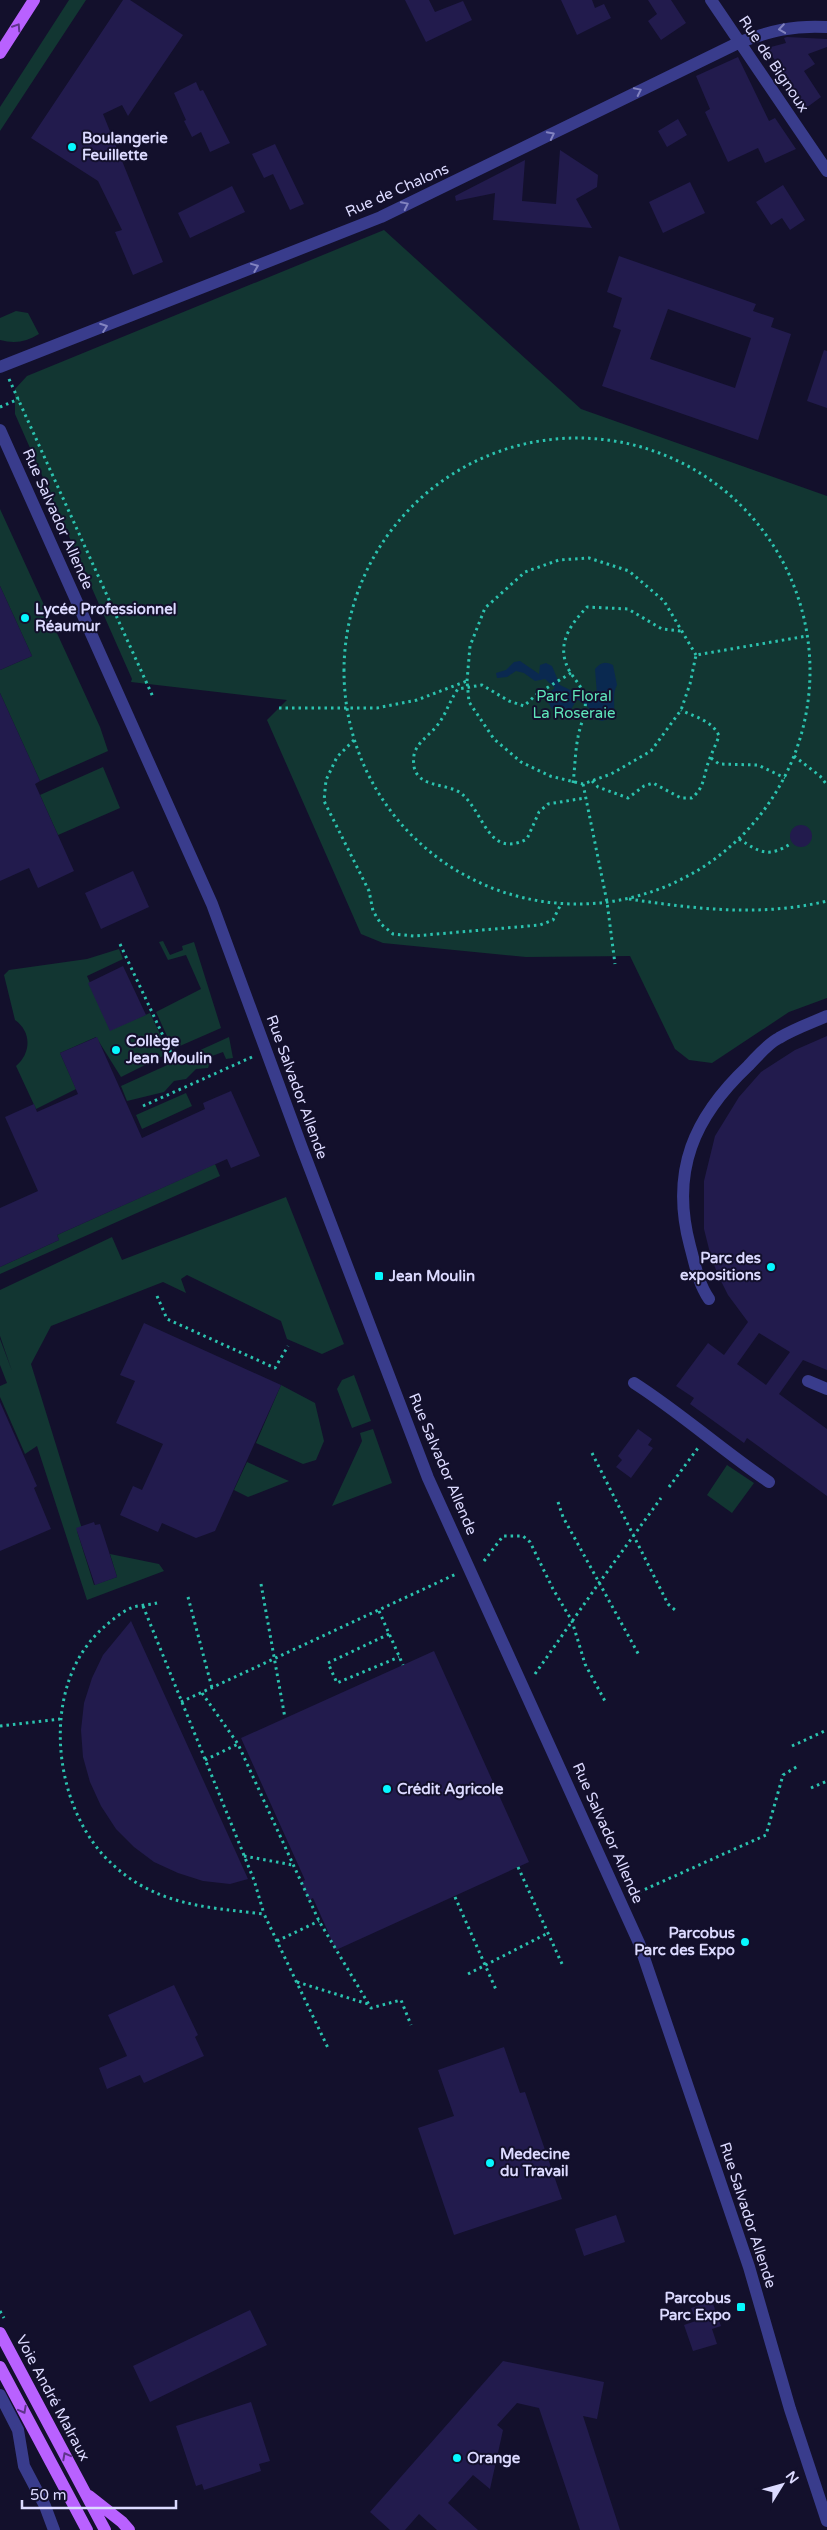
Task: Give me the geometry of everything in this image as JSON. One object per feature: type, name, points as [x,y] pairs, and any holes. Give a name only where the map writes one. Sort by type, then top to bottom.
[{"type":"main road","points":[[0,54],[34,0]]},
{"type":"main road","name":"Voie André Malraux","points":[[0,2334],[105,2530]]},
{"type":"main road","points":[[0,2367],[87,2530]]},
{"type":"main road","points":[[86,2494],[122,2522],[129,2530]]},
{"type":"street","name":"Rue de Bignoux","points":[[711,0],[827,171]]},
{"type":"street","name":"Rue de Chalons","points":[[0,367],[381,216],[740,42],[776,29],[827,27]]},
{"type":"street","name":"Rue Salvador Allende","points":[[0,430],[212,904],[421,1460],[639,1943],[748,2266],[790,2409],[827,2521]]},
{"type":"street","points":[[709,1299],[702,1289],[687,1235],[682,1196],[688,1155],[701,1121],[725,1087],[777,1039],[827,1016]]},
{"type":"street","points":[[808,1381],[827,1389]]},
{"type":"street","points":[[634,1383],[658,1398],[706,1437],[769,1482]]},
{"type":"street","points":[[0,2394],[18,2430],[24,2466],[45,2506],[54,2530]]},
{"type":"path","points":[[0,407],[19,399],[153,697]]},
{"type":"path","points":[[587,437],[632,444],[675,459],[715,483],[749,513],[776,550],[796,592],[808,636],[810,677],[806,717],[785,778],[764,810],[739,839],[706,866],[668,886],[627,899],[561,904],[522,898],[484,884],[441,859],[418,841],[391,811],[370,777],[354,740],[346,707],[344,661],[350,616],[365,572],[388,533],[419,498],[455,471],[496,451],[541,440],[587,437]]},
{"type":"path","points":[[589,558],[629,571],[664,601],[696,655],[690,684],[681,710],[652,751],[611,774],[583,784],[550,776],[522,762],[494,739],[469,702],[466,686],[470,646],[486,608],[525,572],[559,560],[589,558]]},
{"type":"path","points":[[573,783],[578,737],[586,700],[579,683],[571,673],[565,660],[565,640],[571,624],[586,607],[628,609],[662,629],[681,631]]},
{"type":"path","points":[[696,655],[808,636]]},
{"type":"path","points":[[571,673],[536,694],[524,706],[509,701],[482,685],[466,686],[458,689],[442,719],[421,742],[414,755],[416,768],[421,778],[430,784],[461,792],[480,814],[493,838],[504,845],[517,844],[527,839],[539,812],[548,804],[586,798]]},
{"type":"path","points":[[279,708],[377,708],[417,700],[467,681]]},
{"type":"path","points":[[592,781],[598,787],[628,798],[644,786],[653,783],[681,798],[692,798],[700,790],[719,736],[716,728],[681,710]]},
{"type":"path","points":[[354,740],[337,757],[326,780],[324,802],[369,891],[373,911],[381,924],[393,934],[414,936],[540,925],[553,920],[561,904]]},
{"type":"path","points":[[794,756],[827,784]]},
{"type":"path","points":[[711,758],[719,764],[758,766],[785,778]]},
{"type":"path","points":[[583,784],[607,902],[615,964]]},
{"type":"path","points":[[739,839],[760,853],[781,850],[792,843]]},
{"type":"path","points":[[627,899],[688,908],[728,910],[799,908],[827,901]]},
{"type":"path","points":[[120,944],[173,1057]]},
{"type":"path","points":[[143,1106],[234,1064]]},
{"type":"path","points":[[157,1296],[167,1319],[275,1368],[288,1346]]},
{"type":"path","points":[[669,1488],[706,1437]]},
{"type":"path","points":[[592,1452],[668,1604],[675,1610]]},
{"type":"path","points":[[525,1689],[599,1583],[662,1498]]},
{"type":"path","points":[[558,1502],[599,1583],[640,1657]]},
{"type":"path","points":[[181,1702],[484,1562],[502,1536],[523,1536],[530,1542],[553,1589],[572,1621],[585,1664],[606,1703]]},
{"type":"path","points":[[261,1584],[285,1718]]},
{"type":"path","points":[[188,1597],[212,1688]]},
{"type":"path","points":[[157,1603],[131,1608],[111,1620],[89,1642],[71,1673],[60,1719],[62,1761],[72,1799],[89,1835],[104,1856],[140,1884],[169,1899],[194,1906],[264,1914]]},
{"type":"path","points":[[143,1606],[244,1856],[264,1914],[329,2050]]},
{"type":"path","points":[[379,1611],[403,1665]]},
{"type":"path","points":[[389,1634],[328,1663],[337,1683],[399,1657]]},
{"type":"path","points":[[202,1693],[238,1744],[319,1922],[368,2004],[371,2008],[401,2000],[411,2025]]},
{"type":"path","points":[[0,1726],[60,1719]]},
{"type":"path","points":[[792,1746],[827,1730]]},
{"type":"path","points":[[204,1760],[238,1744]]},
{"type":"path","points":[[639,1892],[766,1835],[783,1775],[798,1766]]},
{"type":"path","points":[[811,1788],[827,1781]]},
{"type":"path","points":[[244,1856],[294,1866]]},
{"type":"path","points":[[518,1867],[562,1964]]},
{"type":"path","points":[[455,1897],[497,1992]]},
{"type":"path","points":[[277,1941],[319,1922]]},
{"type":"path","points":[[468,1974],[548,1933]]},
{"type":"path","points":[[296,1982],[368,2004]]},
{"type":"green space","points":[[69,0],[86,0],[0,131],[0,107]]},
{"type":"green space","name":"Parc Floral La Roseraie","points":[[384,230],[581,409],[827,496],[827,998],[789,1012],[712,1063],[689,1060],[675,1049],[630,956],[526,957],[383,943],[361,934],[267,720],[287,700],[131,682],[132,679],[15,414],[15,389],[27,376]]},
{"type":"green space","points":[[16,311],[28,313],[39,334],[20,342],[0,340],[0,318]]},
{"type":"green space","points":[[0,509],[100,727],[108,751],[40,781],[0,693],[0,670],[32,656],[0,586]]},
{"type":"green space","points":[[103,767],[120,808],[58,835],[40,795]]},
{"type":"green space","points":[[163,941],[170,955],[183,950],[182,946],[194,942],[221,1028],[173,1049],[156,1012],[201,989],[186,955],[168,960],[159,942]]},
{"type":"green space","points":[[119,949],[123,959],[87,976],[110,1030],[150,1013],[169,1053],[121,1077],[96,1037],[60,1053],[76,1089],[36,1109],[16,1066],[25,1055],[28,1043],[24,1030],[15,1020],[4,975],[9,970],[87,959]]},
{"type":"green space","points":[[229,1037],[233,1058],[226,1059],[223,1052],[212,1056],[208,1068],[196,1069],[186,1079],[174,1081],[164,1092],[127,1101],[121,1086]]},
{"type":"green space","points":[[186,1093],[192,1106],[142,1129],[136,1115]]},
{"type":"green space","points":[[215,1164],[220,1176],[0,1274],[0,1267],[59,1240],[57,1235]]},
{"type":"green space","points":[[286,1197],[344,1344],[322,1354],[287,1339],[281,1321],[187,1275],[181,1279],[186,1293],[163,1282],[51,1326],[31,1364],[82,1529],[77,1531],[94,1585],[117,1577],[110,1554],[159,1564],[164,1571],[87,1600],[37,1446],[25,1454],[0,1397],[0,1386],[7,1383],[0,1365],[0,1339],[12,1371],[0,1336],[0,1290],[112,1237],[122,1260]]},
{"type":"green space","points":[[354,1375],[371,1421],[352,1428],[337,1389],[342,1380]]},
{"type":"green space","points":[[281,1385],[315,1403],[324,1441],[316,1460],[303,1464],[256,1443]]},
{"type":"green space","points":[[373,1429],[392,1483],[332,1506],[362,1441],[360,1433]]},
{"type":"green space","points":[[247,1462],[289,1481],[248,1497],[234,1490]]},
{"type":"green space","points":[[727,1465],[754,1483],[732,1513],[707,1495]]},
{"type":"water","points":[[520,661],[539,674],[540,665],[546,663],[552,666],[560,685],[591,700],[597,694],[595,669],[603,663],[613,665],[617,685],[614,693],[612,718],[602,721],[595,719],[588,707],[577,699],[569,713],[561,714],[555,712],[547,700],[555,688],[545,679],[535,681],[524,673],[516,671],[507,677],[497,678],[496,673],[506,670],[514,662]]},
{"type":"building","points":[[123,0],[130,0],[183,35],[128,116],[122,105],[103,114],[163,262],[133,275],[115,232],[122,230],[98,181],[31,138]]},
{"type":"building","points":[[405,0],[429,0],[435,12],[463,1],[472,20],[426,42]]},
{"type":"building","points":[[561,0],[592,0],[595,8],[604,4],[611,18],[577,35]]},
{"type":"building","points":[[648,0],[671,0],[686,23],[661,40],[648,21],[657,14]]},
{"type":"building","points":[[784,38],[827,39],[827,47],[808,54],[815,64],[804,71],[821,97],[806,108],[767,48],[786,43]]},
{"type":"building","points":[[738,57],[769,121],[775,118],[796,149],[765,163],[758,148],[728,162],[705,112],[710,109],[696,76]]},
{"type":"building","points":[[196,82],[200,91],[203,90],[230,143],[210,152],[201,132],[192,137],[174,93]]},
{"type":"building","points":[[678,119],[687,135],[667,147],[658,131]]},
{"type":"building","points":[[275,144],[304,204],[290,210],[273,174],[264,178],[252,154]]},
{"type":"building","points":[[560,150],[598,175],[597,187],[576,199],[592,228],[493,220],[495,193],[456,201],[455,196],[525,160],[522,201],[556,204]]},
{"type":"building","points":[[690,182],[705,213],[663,233],[649,202]]},
{"type":"building","points":[[783,185],[805,220],[790,230],[782,218],[771,225],[756,202]]},
{"type":"building","points":[[232,186],[245,212],[190,238],[178,213]]},
{"type":"building","points":[[619,256],[756,304],[753,311],[774,318],[771,327],[791,334],[758,440],[602,386],[621,330],[613,327],[622,298],[607,292]],"holes":[[[668,309],[751,338],[735,388],[650,359]]]},
{"type":"building","points":[[824,350],[827,351],[827,408],[807,401]]},
{"type":"building","points":[[0,586],[32,656],[0,670]]},
{"type":"building","points":[[0,693],[40,781],[35,784],[74,871],[38,888],[29,868],[0,881]]},
{"type":"building","points":[[801,825],[809,828],[812,836],[809,844],[801,847],[793,844],[790,836],[793,828]]},
{"type":"building","points":[[133,871],[149,907],[101,929],[85,893]]},
{"type":"building","points":[[123,966],[146,1015],[110,1031],[88,983]]},
{"type":"building","name":"Parc des expositions","points":[[827,1036],[827,1370],[803,1360],[779,1394],[827,1429],[827,1496],[747,1438],[744,1443],[690,1404],[694,1398],[676,1386],[708,1343],[724,1355],[748,1322],[728,1295],[718,1275],[704,1229],[704,1181],[715,1136],[739,1097],[761,1072],[795,1050]],"holes":[[[759,1333],[790,1352],[766,1385],[737,1364]]]},
{"type":"building","points":[[97,1037],[142,1138],[205,1109],[203,1103],[231,1091],[260,1156],[231,1168],[227,1159],[57,1235],[59,1240],[0,1267],[0,1208],[38,1191],[5,1117],[34,1104],[37,1112],[78,1094],[60,1053]]},
{"type":"building","points":[[144,1323],[281,1385],[215,1531],[196,1538],[162,1523],[158,1532],[120,1515],[133,1486],[142,1490],[163,1444],[116,1423],[135,1381],[120,1375]]},
{"type":"building","points":[[0,1402],[37,1486],[34,1488],[51,1529],[0,1551]]},
{"type":"building","points":[[638,1429],[652,1439],[648,1445],[653,1448],[631,1478],[616,1467],[622,1460],[618,1456]]},
{"type":"building","points":[[94,1522],[95,1525],[100,1524],[117,1577],[95,1585],[76,1528]]},
{"type":"building","points":[[131,1621],[248,1879],[230,1884],[203,1881],[178,1873],[154,1862],[134,1847],[116,1829],[101,1806],[90,1782],[83,1757],[81,1730],[84,1703],[92,1678],[103,1655]]},
{"type":"building","points":[[434,1651],[529,1862],[336,1950],[313,1898],[309,1900],[301,1882],[305,1880],[241,1738]]},
{"type":"building","points":[[174,1985],[198,2035],[195,2037],[204,2056],[144,2083],[140,2075],[107,2089],[99,2068],[127,2056],[108,2015]]},
{"type":"building","name":"Medecine du Travail","points":[[504,2047],[520,2093],[525,2092],[562,2199],[454,2235],[418,2128],[454,2116],[438,2070]]},
{"type":"building","points":[[616,2215],[625,2242],[584,2256],[575,2229]]},
{"type":"building","points":[[712,2301],[721,2326],[712,2329],[717,2344],[693,2351],[684,2325],[696,2321],[691,2308]]},
{"type":"building","points":[[250,2310],[267,2345],[150,2402],[133,2366]]},
{"type":"building","name":"Orange","points":[[503,2361],[604,2382],[597,2419],[583,2416],[620,2530],[580,2530],[539,2408],[517,2403],[497,2425],[503,2430],[490,2489],[473,2475],[448,2503],[478,2530],[437,2530],[419,2514],[405,2530],[390,2530],[370,2512]]},
{"type":"building","points":[[251,2402],[270,2461],[259,2464],[261,2471],[204,2490],[202,2484],[196,2486],[176,2426]]},
{"type":"place","name":"Boulangerie Feuillette","points":[[72,147]]},
{"type":"place","name":"Lycée Professionnel Réaumur","points":[[25,618]]},
{"type":"place","name":"Collège Jean Moulin","points":[[116,1050]]},
{"type":"place","name":"Parc des expositions","points":[[771,1267]]},
{"type":"place","name":"Jean Moulin","points":[[379,1276]]},
{"type":"place","name":"Crédit Agricole","points":[[387,1789]]},
{"type":"place","name":"Parcobus Parc des Expo","points":[[745,1942]]},
{"type":"place","name":"Medecine du Travail","points":[[490,2163]]},
{"type":"place","name":"Parcobus Parc Expo","points":[[741,2307]]},
{"type":"place","name":"Orange","points":[[457,2458]]}]
